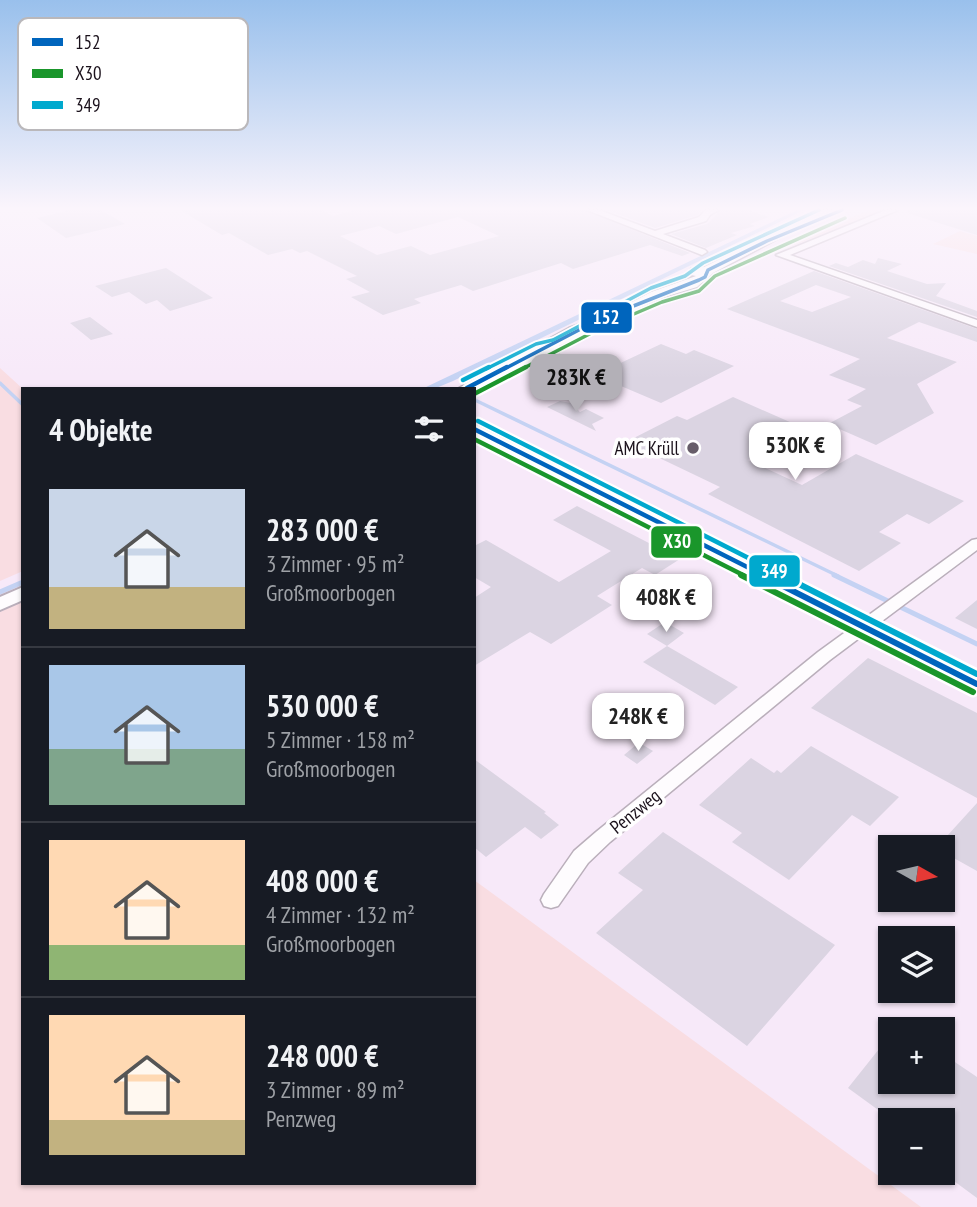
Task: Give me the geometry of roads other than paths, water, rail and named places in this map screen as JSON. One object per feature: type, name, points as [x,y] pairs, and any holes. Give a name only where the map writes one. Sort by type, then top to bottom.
[{"type":"main road","points":[[469,387],[540,352],[556,348],[679,280],[694,278],[715,266]]},
{"type":"main road","points":[[658,294],[681,289],[705,277],[708,270]]},
{"type":"main road","points":[[476,430],[977,684]]},
{"type":"street","points":[[809,266],[977,324]]},
{"type":"street","name":"Penzweg","points":[[551,900],[581,857],[603,837],[862,627],[977,543]]},
{"type":"street","points":[[0,604],[21,594]]},
{"type":"water","points":[[679,266],[688,266],[453,381],[438,387],[426,387]]},
{"type":"waterway","points":[[0,383],[21,403]]},
{"type":"waterway","points":[[477,401],[838,576]]},
{"type":"waterway","points":[[834,575],[977,644]]},
{"type":"waterway","points":[[0,592],[21,583]]},
{"type":"place","name":"AMC Krüll","points":[[693,448]]}]
